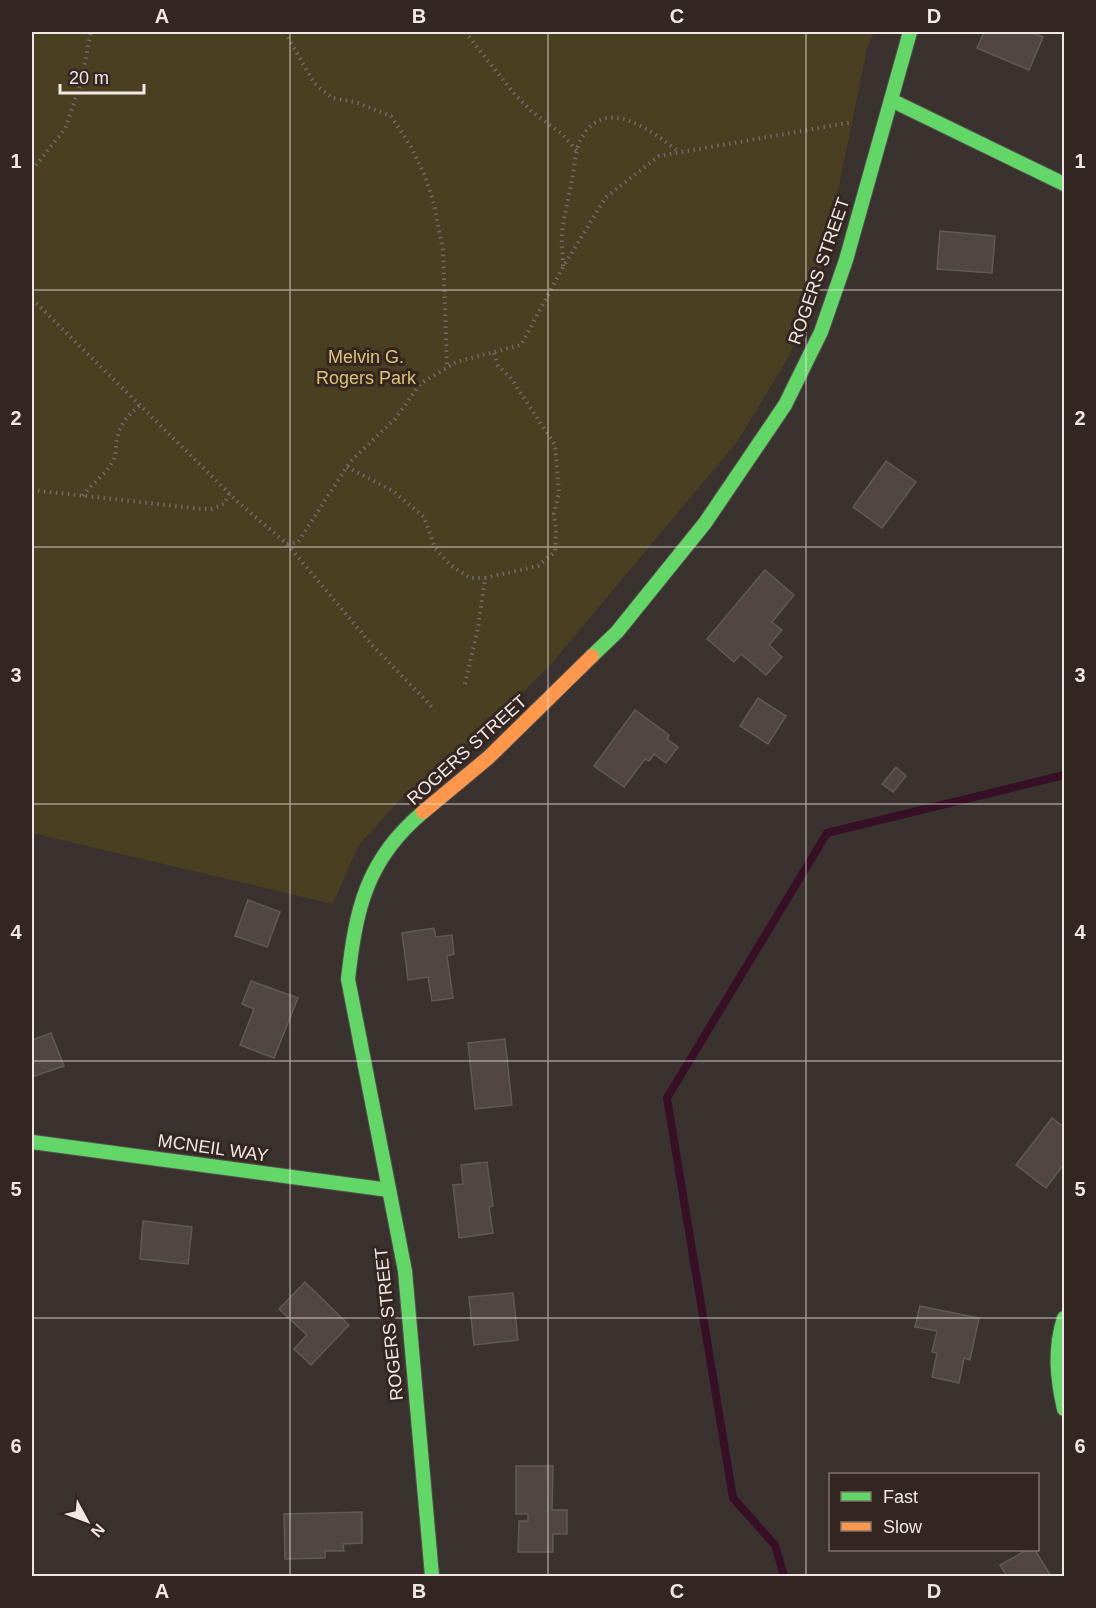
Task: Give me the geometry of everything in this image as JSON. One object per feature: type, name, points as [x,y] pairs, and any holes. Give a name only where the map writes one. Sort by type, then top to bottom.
[{"type":"street","name":"ROGERS STREET","points":[[432,1576],[405,1271],[348,979],[353,933],[362,897],[378,861],[410,824],[489,757],[617,632],[705,523],[785,405],[821,332],[846,260],[910,32]]},
{"type":"street","points":[[891,100],[1065,184]]},
{"type":"street","name":"MCNEIL WAY","points":[[32,1142],[389,1190]]},
{"type":"street","points":[[1065,1318],[1061,1326],[1057,1361],[1065,1409]]},
{"type":"path","points":[[32,170],[65,129],[81,81],[91,32]]},
{"type":"path","points":[[285,32],[314,83],[332,98],[355,102],[391,116],[411,147],[425,176],[434,204],[443,251],[447,368]]},
{"type":"path","points":[[465,32],[512,91],[531,111],[562,134],[577,152]]},
{"type":"path","points":[[563,267],[562,234],[579,141],[588,127],[602,119],[616,117],[640,126],[679,152]]},
{"type":"path","points":[[287,544],[298,542],[347,466],[395,419],[420,384],[456,362],[522,345],[563,267],[606,197],[659,156],[855,122],[883,127]]},
{"type":"path","points":[[32,299],[229,493],[287,544],[372,645],[435,710]]},
{"type":"path","points":[[347,466],[393,491],[424,517],[435,548],[450,565],[470,578],[485,578],[538,566],[555,552],[554,514],[559,492],[555,445],[510,377],[498,366],[495,352]]},
{"type":"path","points":[[83,496],[88,487],[104,476],[115,459],[117,439],[126,416],[140,405]]},
{"type":"path","points":[[32,490],[212,509],[224,504],[229,493]]},
{"type":"path","points":[[465,684],[478,628],[485,578]]},
{"type":"green space","name":"Melvin G. Rogers Park","points":[[32,32],[874,32],[867,49],[821,274],[789,356],[737,442],[551,664],[490,726],[400,800],[358,846],[333,904],[32,833]]},
{"type":"building","points":[[984,32],[1030,32],[1043,37],[1029,70],[977,48]]},
{"type":"building","points":[[940,231],[995,236],[992,273],[937,269]]},
{"type":"building","points":[[886,461],[916,482],[882,528],[853,507]]},
{"type":"building","points":[[765,570],[794,595],[772,622],[782,630],[769,645],[782,657],[766,675],[741,654],[734,662],[707,639]]},
{"type":"building","points":[[758,698],[786,716],[768,744],[740,726]]},
{"type":"building","points":[[635,710],[669,735],[667,739],[678,747],[666,763],[654,754],[649,761],[645,759],[624,787],[594,766]]},
{"type":"building","points":[[896,767],[906,776],[893,792],[882,784]]},
{"type":"building","points":[[248,900],[280,912],[267,947],[235,936]]},
{"type":"building","points":[[434,928],[436,937],[452,935],[454,954],[447,956],[453,998],[432,1001],[428,977],[408,980],[402,933]]},
{"type":"building","points":[[251,981],[298,998],[274,1058],[240,1045],[254,1009],[242,1004]]},
{"type":"building","points":[[51,1033],[64,1066],[32,1077],[32,1040]]},
{"type":"building","points":[[505,1039],[512,1105],[475,1109],[468,1043]]},
{"type":"building","points":[[1052,1118],[1064,1127],[1064,1164],[1046,1188],[1016,1165]]},
{"type":"building","points":[[487,1162],[493,1206],[489,1207],[493,1233],[459,1238],[453,1185],[463,1184],[461,1165]]},
{"type":"building","points":[[143,1221],[192,1227],[188,1264],[140,1259]]},
{"type":"building","points":[[305,1282],[349,1325],[311,1365],[294,1349],[307,1335],[279,1309]]},
{"type":"building","points":[[513,1293],[518,1340],[474,1345],[469,1297]]},
{"type":"building","points":[[920,1306],[979,1318],[970,1360],[964,1358],[959,1383],[932,1377],[937,1353],[932,1352],[937,1331],[915,1327]]},
{"type":"building","points":[[516,1466],[553,1466],[552,1510],[567,1510],[567,1534],[553,1534],[553,1552],[518,1552],[519,1521],[528,1521],[528,1514],[516,1514]]},
{"type":"building","points":[[362,1512],[362,1543],[343,1544],[344,1551],[325,1551],[325,1558],[285,1559],[284,1514]]},
{"type":"building","points":[[1025,1551],[1036,1551],[1051,1576],[1007,1576],[1000,1565]]},
{"type":"waterway","points":[[784,1576],[775,1545],[733,1498],[667,1098],[827,833],[1064,775]]},
{"type":"traffic: fast","points":[[592,656],[617,632],[705,523],[785,405],[821,332],[846,260],[910,32]]},
{"type":"traffic: fast","points":[[891,100],[1064,184]]},
{"type":"traffic: fast","points":[[423,812],[388,848],[367,887],[355,930],[348,979],[405,1271],[432,1576]]},
{"type":"traffic: fast","points":[[32,1142],[389,1190]]},
{"type":"traffic: fast","points":[[1064,1318],[1059,1341],[1058,1363],[1064,1409]]},
{"type":"traffic: slow","points":[[423,812],[489,757],[592,656]]}]
